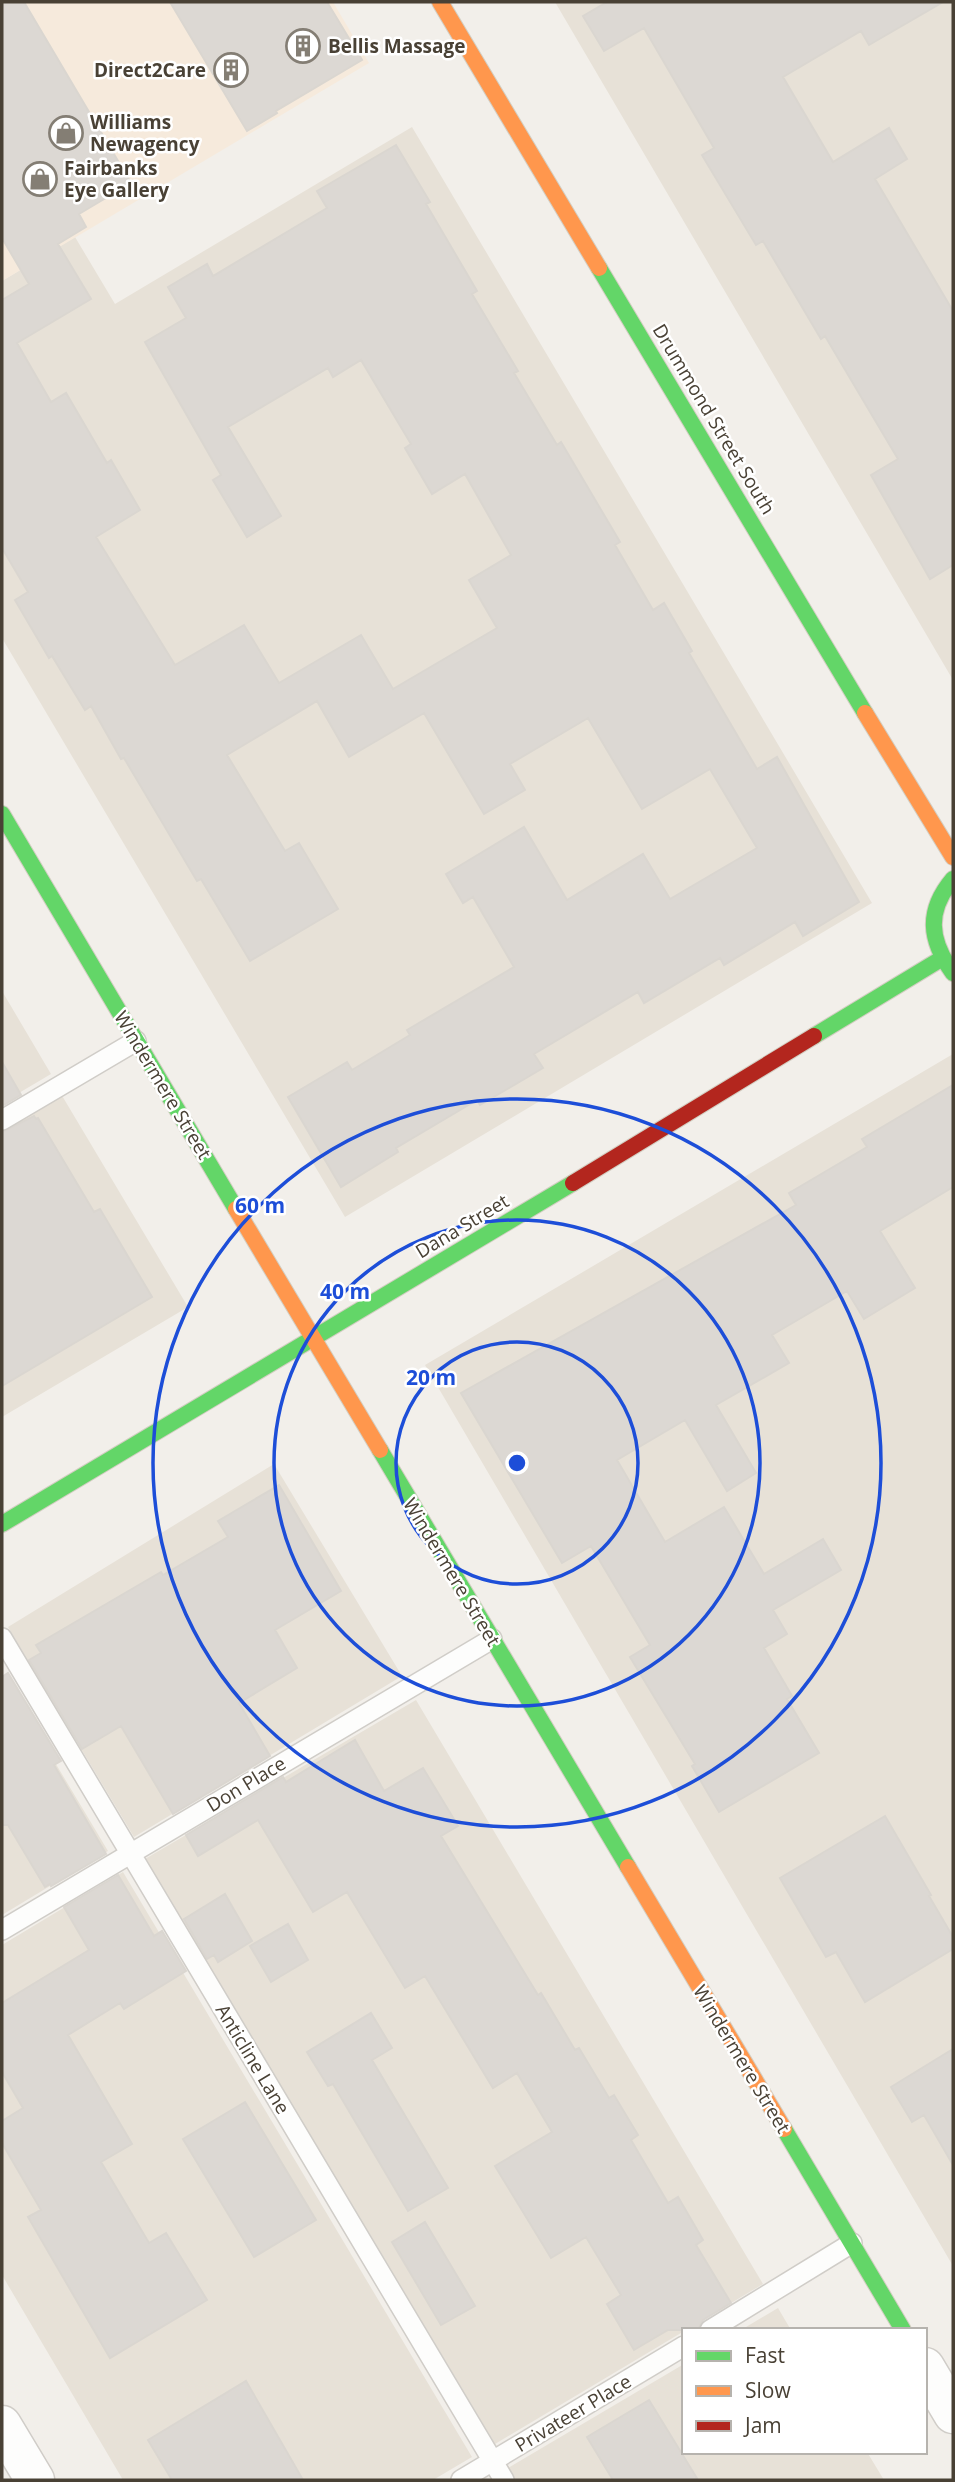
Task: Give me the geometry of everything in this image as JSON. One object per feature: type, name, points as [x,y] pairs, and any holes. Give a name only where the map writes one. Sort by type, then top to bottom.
[{"type":"street","name":"Drummond Street South","points":[[440,2],[953,857]]},
{"type":"street","name":"Windermere Street","points":[[2,814],[902,2328]]},
{"type":"street","points":[[953,879],[945,887],[934,910],[933,935],[941,959],[953,973]]},
{"type":"street","name":"Dana Street","points":[[2,1524],[314,1339],[941,959]]},
{"type":"street","points":[[927,2370],[953,2414]]},
{"type":"street","points":[[2,2425],[35,2480]]},
{"type":"lane","points":[[2,1120],[136,1041]]},
{"type":"lane","name":"Anticline Lane","points":[[2,1638],[504,2480]]},
{"type":"lane","name":"Don Place","points":[[2,1930],[492,1639]]},
{"type":"lane","points":[[713,2328],[852,2243]]},
{"type":"lane","name":"Privateer Place","points":[[461,2480],[682,2347]]},
{"type":"shaded area","points":[[2,2],[333,2],[369,63],[2,281]]},
{"type":"shaded area","points":[[555,2],[953,2],[953,680]]},
{"type":"shaded area","points":[[412,127],[872,903],[345,1217],[2,638],[2,281],[75,237],[115,304]]},
{"type":"shaded area","points":[[2,991],[51,1074],[2,1103]]},
{"type":"shaded area","points":[[953,1054],[953,2266],[425,1365]]},
{"type":"shaded area","points":[[61,1094],[188,1307],[2,1417],[2,1129]]},
{"type":"shaded area","points":[[274,1464],[402,1676],[134,1837],[8,1627]]},
{"type":"shaded area","points":[[2,1674],[108,1851],[2,1915]]},
{"type":"shaded area","points":[[416,1700],[763,2284],[689,2328],[682,2328],[682,2332],[495,2444],[145,1859]]},
{"type":"shaded area","points":[[123,1872],[472,2457],[433,2480],[123,2480],[2,2275],[2,1945]]},
{"type":"shaded area","points":[[778,2308],[790,2328],[744,2328]]},
{"type":"shaded area","points":[[682,2365],[682,2454],[868,2454],[884,2480],[516,2480],[508,2468]]},
{"type":"building","points":[[2,2],[24,2],[131,183],[79,214],[86,227],[58,244],[91,299],[17,343],[51,402],[66,393],[107,463],[111,460],[140,510],[96,537],[175,665],[244,625],[279,683],[361,635],[393,689],[497,628],[469,580],[511,555],[465,474],[432,494],[405,448],[411,444],[361,360],[333,377],[328,368],[228,427],[281,516],[247,537],[213,480],[221,475],[145,342],[186,318],[168,287],[207,264],[213,276],[327,208],[317,191],[396,145],[430,202],[426,204],[477,291],[472,294],[518,371],[514,373],[557,445],[561,442],[620,542],[615,545],[653,610],[664,603],[692,651],[689,653],[757,769],[777,757],[859,902],[803,936],[795,922],[724,965],[720,958],[644,1003],[638,992],[534,1054],[543,1068],[480,1105],[477,1100],[396,1148],[398,1152],[341,1187],[288,1097],[347,1062],[352,1070],[410,1035],[407,1030],[514,967],[473,897],[463,903],[446,874],[524,827],[567,900],[643,854],[670,899],[757,848],[710,769],[642,809],[588,718],[510,764],[525,790],[484,814],[424,713],[349,757],[317,701],[227,755],[285,851],[299,843],[338,909],[250,961],[201,879],[197,881],[91,706],[85,710],[52,656],[49,658],[15,600],[28,592],[2,548],[2,300],[29,284],[2,238]]},
{"type":"building","points":[[170,2],[327,2],[362,60],[247,131]]},
{"type":"building","points":[[607,2],[943,2],[869,45],[861,31],[783,77],[833,162],[889,128],[907,159],[875,179],[953,311],[953,565],[930,579],[871,475],[898,459],[825,336],[821,339],[763,241],[756,245],[702,155],[714,148],[644,28],[604,51],[583,16]]},
{"type":"building","points":[[2,1062],[21,1095],[2,1106]]},
{"type":"building","points":[[953,1085],[953,1187],[880,1231],[915,1288],[864,1319],[847,1291],[772,1335],[789,1363],[716,1405],[756,1473],[727,1491],[685,1420],[617,1460],[665,1542],[724,1507],[764,1574],[823,1539],[841,1570],[773,1610],[787,1634],[764,1648],[792,1696],[787,1699],[819,1753],[719,1812],[692,1766],[695,1764],[630,1657],[650,1645],[591,1546],[562,1563],[461,1393],[796,1205],[789,1193],[867,1147],[862,1139]]},
{"type":"building","points":[[34,1116],[38,1118],[94,1212],[100,1209],[152,1297],[2,1386],[2,1132]]},
{"type":"building","points":[[279,1485],[341,1591],[275,1630],[297,1668],[239,1703],[270,1756],[173,1814],[121,1726],[82,1749],[29,1660],[41,1653],[36,1645],[161,1572],[163,1575],[228,1537],[218,1521]]},
{"type":"building","points":[[8,1673],[61,1761],[54,1765],[106,1854],[51,1886],[50,1884],[45,1887],[8,1825],[2,1825],[2,1677]]},
{"type":"building","points":[[355,1740],[384,1791],[423,1768],[458,1826],[441,1836],[538,1995],[541,1993],[575,2050],[579,2048],[609,2098],[614,2095],[638,2135],[631,2140],[668,2203],[678,2197],[703,2240],[696,2245],[731,2303],[703,2320],[699,2328],[668,2330],[634,2350],[607,2304],[621,2295],[586,2237],[551,2258],[495,2166],[552,2132],[517,2073],[493,2088],[425,1976],[405,1988],[347,1892],[313,1912],[258,1820],[198,1856],[186,1835],[283,1777],[286,1782]]},
{"type":"building","points":[[885,1816],[953,1937],[953,1949],[865,2002],[836,1952],[826,1957],[780,1878]]},
{"type":"building","points":[[118,1875],[154,1936],[162,1931],[186,1971],[124,2009],[120,2003],[68,2035],[132,2144],[101,2162],[149,2243],[166,2233],[207,2300],[110,2358],[28,2217],[41,2210],[2,2143],[2,2121],[23,2108],[2,2072],[2,2003],[89,1950],[64,1907]]},
{"type":"building","points":[[225,1894],[252,1941],[218,1962],[214,1955],[207,1959],[184,1919]]},
{"type":"building","points":[[288,1924],[308,1960],[271,1982],[250,1946]]},
{"type":"building","points":[[371,2013],[392,2048],[372,2060],[448,2188],[408,2211],[333,2084],[328,2086],[307,2052]]},
{"type":"building","points":[[953,2049],[953,2165],[924,2115],[912,2122],[891,2087]]},
{"type":"building","points":[[245,2102],[316,2220],[254,2257],[183,2139]]},
{"type":"building","points":[[425,2222],[475,2306],[441,2325],[392,2242]]},
{"type":"building","points":[[246,2381],[303,2480],[172,2480],[148,2440]]},
{"type":"building","points":[[649,2400],[698,2480],[613,2480],[587,2437]]},
{"type":"traffic: fast","points":[[599,268],[865,713]]},
{"type":"traffic: fast","points":[[2,814],[236,1209]]},
{"type":"traffic: fast","points":[[953,879],[938,903],[934,926],[939,949],[953,973]]},
{"type":"traffic: fast","points":[[814,1036],[941,959]]},
{"type":"traffic: fast","points":[[2,1524],[573,1183]]},
{"type":"traffic: fast","points":[[380,1450],[628,1867]]},
{"type":"traffic: fast","points":[[784,2129],[902,2328]]},
{"type":"traffic: slow","points":[[440,2],[599,268]]},
{"type":"traffic: slow","points":[[865,713],[953,857]]},
{"type":"traffic: slow","points":[[236,1209],[380,1450]]},
{"type":"traffic: slow","points":[[628,1867],[784,2129]]},
{"type":"traffic: jam","points":[[573,1183],[814,1036]]},
{"type":"place","name":"Bellis Massage","points":[[303,46]]},
{"type":"place","name":"Direct2Care","points":[[231,70]]},
{"type":"place","name":"Williams Newagency","points":[[66,133]]},
{"type":"place","name":"Fairbanks Eye Gallery","points":[[40,179]]}]
